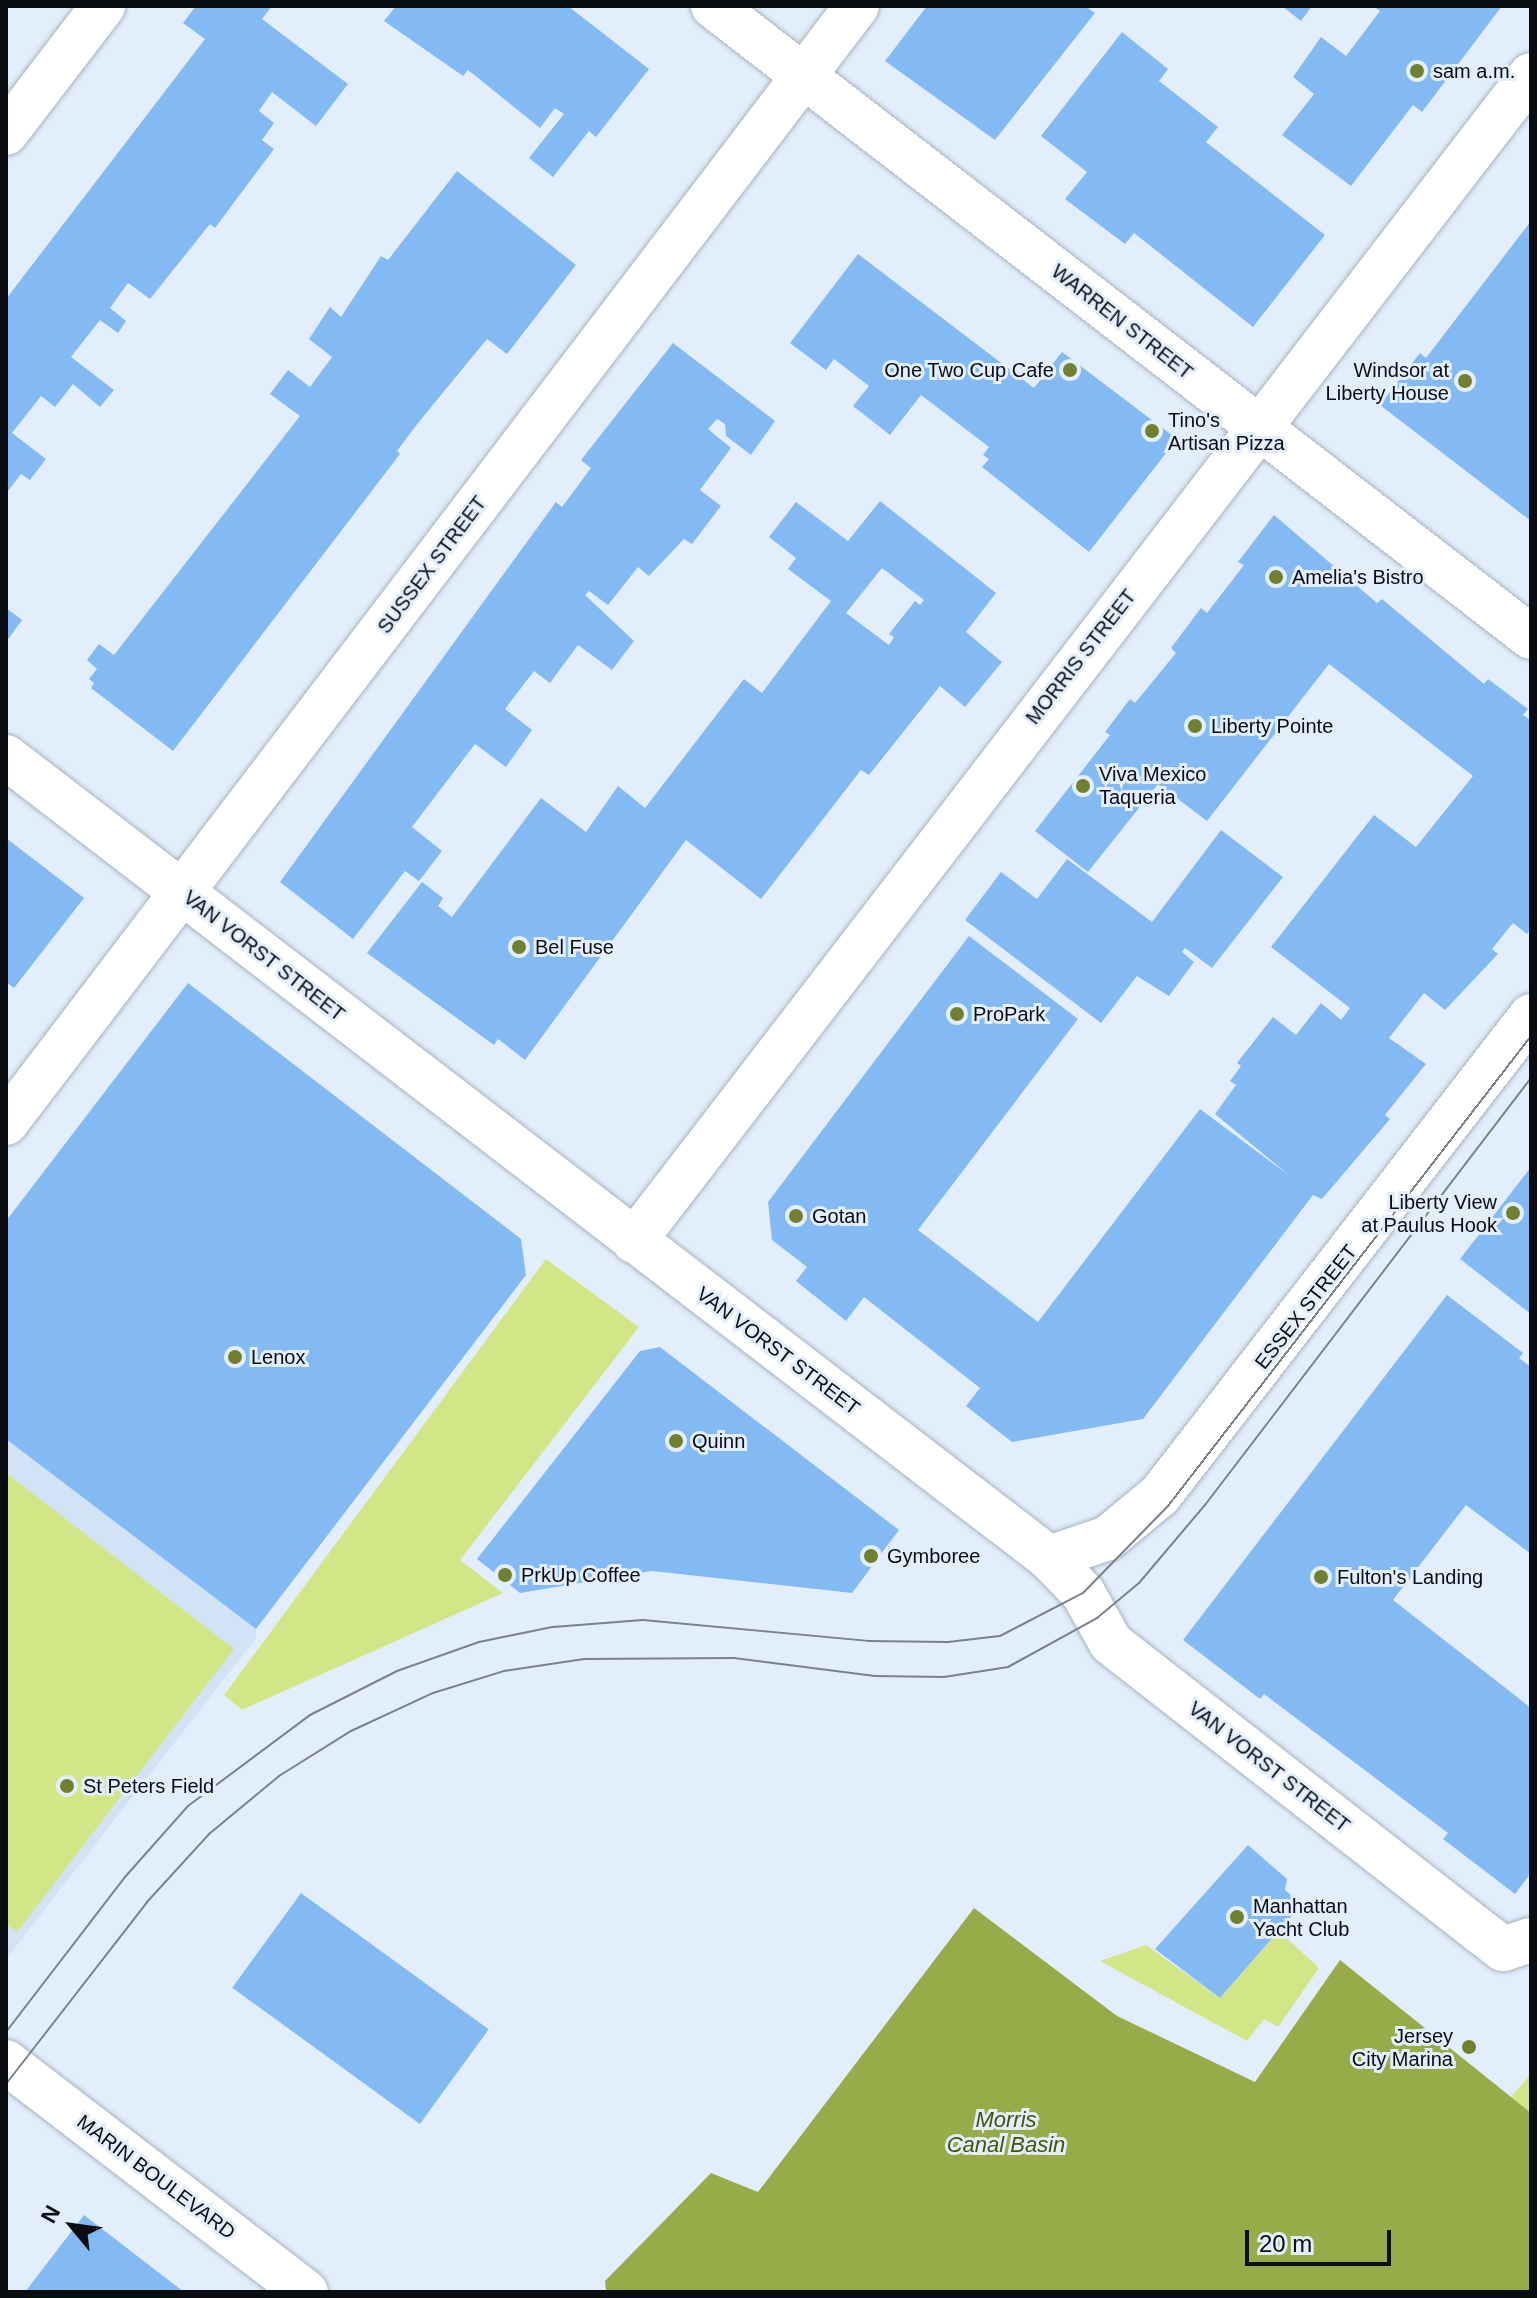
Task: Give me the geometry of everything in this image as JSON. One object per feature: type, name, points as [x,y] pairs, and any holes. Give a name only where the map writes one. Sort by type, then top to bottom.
[{"type":"street","points":[[6,133],[103,6]]},
{"type":"street","name":"WARREN STREET","points":[[713,6],[1531,637]]},
{"type":"street","name":"SUSSEX STREET","points":[[6,1123],[857,6]]},
{"type":"street","name":"MORRIS STREET","points":[[634,1241],[1531,75]]},
{"type":"street","name":"VAN VORST STREET","points":[[6,757],[1049,1558],[1083,1593],[1111,1643],[1503,1949],[1531,1940]]},
{"type":"street","name":"ESSEX STREET","points":[[1049,1558],[1108,1538],[1160,1495],[1531,1016]]},
{"type":"street","name":"MARIN BOULEVARD","points":[[6,2062],[306,2292]]},
{"type":"shaded area","points":[[546,1259],[639,1327],[460,1560],[503,1593],[242,1710],[224,1695]]},
{"type":"shaded area","name":"St Peters Field","points":[[6,1439],[256,1629],[256,1638],[7,1958]]},
{"type":"shaded area","name":"St Peters Field","points":[[6,1473],[234,1649],[17,1932],[6,1924]]},
{"type":"shaded area","points":[[1279,1931],[1319,1968],[1278,2027],[1264,2019],[1247,2041],[1100,1961],[1146,1945],[1220,1998]]},
{"type":"shaded area","points":[[1531,2074],[1531,2113],[1511,2097]]},
{"type":"water","name":"Morris Canal Basin","points":[[974,1908],[1117,2016],[1255,2082],[1340,1960],[1531,2113],[1531,2292],[606,2292],[605,2281],[711,2173],[758,2192]]},
{"type":"building","points":[[196,6],[272,6],[262,19],[348,84],[316,126],[272,92],[259,111],[274,123],[262,140],[274,149],[215,228],[210,224],[150,299],[128,283],[110,308],[126,321],[118,333],[100,320],[71,357],[114,390],[100,407],[73,384],[55,407],[41,396],[12,433],[46,459],[30,480],[21,474],[8,491],[6,299],[205,39],[183,23]]},
{"type":"building","points":[[396,6],[568,6],[649,69],[596,137],[589,131],[553,177],[529,158],[564,114],[555,108],[540,128],[468,70],[463,76],[384,21]]},
{"type":"building","points":[[927,6],[1085,6],[1095,13],[995,140],[885,61]]},
{"type":"building","points":[[1282,6],[1312,6],[1301,21]]},
{"type":"building","points":[[1373,6],[1502,6],[1422,112],[1413,105],[1351,186],[1282,135],[1314,94],[1293,77],[1321,37],[1346,56],[1380,11]]},
{"type":"building","points":[[1122,32],[1168,69],[1159,81],[1218,127],[1206,142],[1325,235],[1253,327],[1134,233],[1125,244],[1065,199],[1087,172],[1041,136]]},
{"type":"building","points":[[457,171],[576,265],[507,354],[487,339],[418,423],[397,451],[400,454],[173,751],[91,688],[94,683],[89,679],[97,669],[87,660],[99,644],[114,655],[300,416],[270,394],[288,370],[310,387],[332,357],[309,339],[330,307],[341,317],[381,256],[388,260]]},
{"type":"building","name":"Windsor at Liberty House","points":[[1531,221],[1531,521],[1380,405],[1420,353],[1426,358]]},
{"type":"building","points":[[858,254],[1034,388],[1062,352],[1177,439],[1089,552],[982,467],[989,459],[983,455],[989,447],[921,395],[890,435],[853,406],[869,386],[834,359],[826,370],[790,343]]},
{"type":"building","points":[[673,343],[775,421],[751,455],[726,436],[725,424],[717,419],[708,429],[731,448],[700,490],[721,506],[692,544],[684,539],[649,576],[638,567],[608,605],[589,591],[585,595],[634,641],[612,670],[578,645],[550,683],[534,671],[505,709],[532,730],[506,767],[475,744],[412,827],[442,851],[419,881],[405,871],[353,939],[280,882],[556,502],[562,507],[591,468],[581,460]]},
{"type":"building","points":[[880,501],[996,593],[966,632],[1002,662],[965,707],[940,686],[869,775],[861,770],[761,899],[686,840],[525,1060],[498,1039],[494,1045],[367,953],[422,882],[443,898],[438,906],[452,917],[541,798],[586,832],[618,786],[645,808],[744,679],[762,693],[831,601],[788,569],[796,558],[769,537],[796,502],[848,541]],"holes":[[[882,568],[924,600],[920,605],[915,601],[889,634],[894,637],[889,645],[846,613]]]},
{"type":"building","points":[[1274,515],[1377,603],[1382,599],[1484,684],[1488,679],[1528,709],[1523,715],[1531,720],[1531,929],[1527,934],[1513,923],[1492,949],[1498,954],[1445,1010],[1424,993],[1389,1038],[1426,1064],[1385,1115],[1390,1119],[1322,1199],[1313,1195],[1143,1419],[1012,1442],[966,1406],[980,1388],[864,1297],[846,1321],[796,1281],[807,1267],[772,1240],[768,1202],[969,936],[1078,1019],[918,1230],[1038,1322],[1200,1109],[1291,1177],[1215,1114],[1236,1085],[1230,1081],[1241,1066],[1237,1063],[1273,1017],[1296,1035],[1321,1003],[1341,1020],[1350,1008],[1271,947],[1374,815],[1416,847],[1473,776],[1329,664],[1207,821],[1158,784],[1088,872],[1035,831],[1110,735],[1105,732],[1130,699],[1135,703],[1176,653],[1171,648],[1201,608],[1207,613],[1244,565],[1238,562]]},
{"type":"building","points":[[6,608],[22,620],[6,642]]},
{"type":"building","points":[[1221,830],[1283,877],[1212,968],[1185,948],[1182,952],[1194,962],[1169,996],[1137,976],[1101,1023],[965,920],[1001,872],[1037,899],[1067,859],[1152,922]]},
{"type":"building","points":[[6,838],[84,898],[14,988],[6,982]]},
{"type":"building","name":"Lenox","points":[[188,983],[521,1239],[526,1275],[256,1629],[6,1439],[6,1221]]},
{"type":"building","name":"Liberty View at Paulus Hook","points":[[1531,1167],[1531,1314],[1460,1259]]},
{"type":"building","name":"Fulton's Landing","points":[[1447,1295],[1523,1353],[1519,1358],[1531,1367],[1531,1554],[1466,1505],[1393,1600],[1531,1708],[1531,1873],[1515,1894],[1443,1839],[1448,1833],[1264,1694],[1260,1699],[1183,1640]]},
{"type":"building","name":"Quinn","points":[[660,1347],[899,1530],[852,1593],[652,1571],[520,1593],[477,1559],[640,1351]]},
{"type":"building","name":"Manhattan Yacht Club","points":[[1248,1845],[1287,1879],[1285,1890],[1302,1904],[1220,1998],[1155,1949]]},
{"type":"building","points":[[301,1893],[489,2029],[420,2124],[232,1988]]},
{"type":"building","points":[[84,2215],[184,2292],[25,2292]]},
{"type":"tram line","points":[[6,2032],[125,1877],[188,1806],[310,1715],[397,1671],[479,1642],[553,1627],[643,1620],[868,1641],[948,1642],[1000,1636],[1083,1593],[1168,1506],[1531,1036]]},
{"type":"tram line","points":[[6,2084],[147,1902],[209,1834],[279,1776],[351,1731],[433,1693],[504,1671],[584,1659],[734,1658],[875,1676],[944,1677],[1008,1667],[1097,1618],[1139,1583],[1205,1505],[1531,1078]]},
{"type":"place","name":"sam a.m.","points":[[1417,71]]},
{"type":"place","name":"One Two Cup Cafe","points":[[1070,370]]},
{"type":"place","name":"Windsor at Liberty House","points":[[1465,381]]},
{"type":"place","name":"Tino's Artisan Pizza","points":[[1152,431]]},
{"type":"place","name":"Amelia's Bistro","points":[[1276,577]]},
{"type":"place","name":"Liberty Pointe","points":[[1195,726]]},
{"type":"place","name":"Viva Mexico Taqueria","points":[[1083,786]]},
{"type":"place","name":"Bel Fuse","points":[[519,947]]},
{"type":"place","name":"ProPark","points":[[957,1014]]},
{"type":"place","name":"Liberty View at Paulus Hook","points":[[1513,1213]]},
{"type":"place","name":"Gotan","points":[[796,1216]]},
{"type":"place","name":"Lenox","points":[[235,1357]]},
{"type":"place","name":"Quinn","points":[[676,1441]]},
{"type":"place","name":"Gymboree","points":[[871,1556]]},
{"type":"place","name":"PrkUp Coffee","points":[[505,1575]]},
{"type":"place","name":"Fulton's Landing","points":[[1321,1577]]},
{"type":"place","name":"St Peters Field","points":[[67,1786]]},
{"type":"place","name":"Manhattan Yacht Club","points":[[1237,1917]]},
{"type":"place","name":"Jersey City Marina","points":[[1469,2047]]}]
